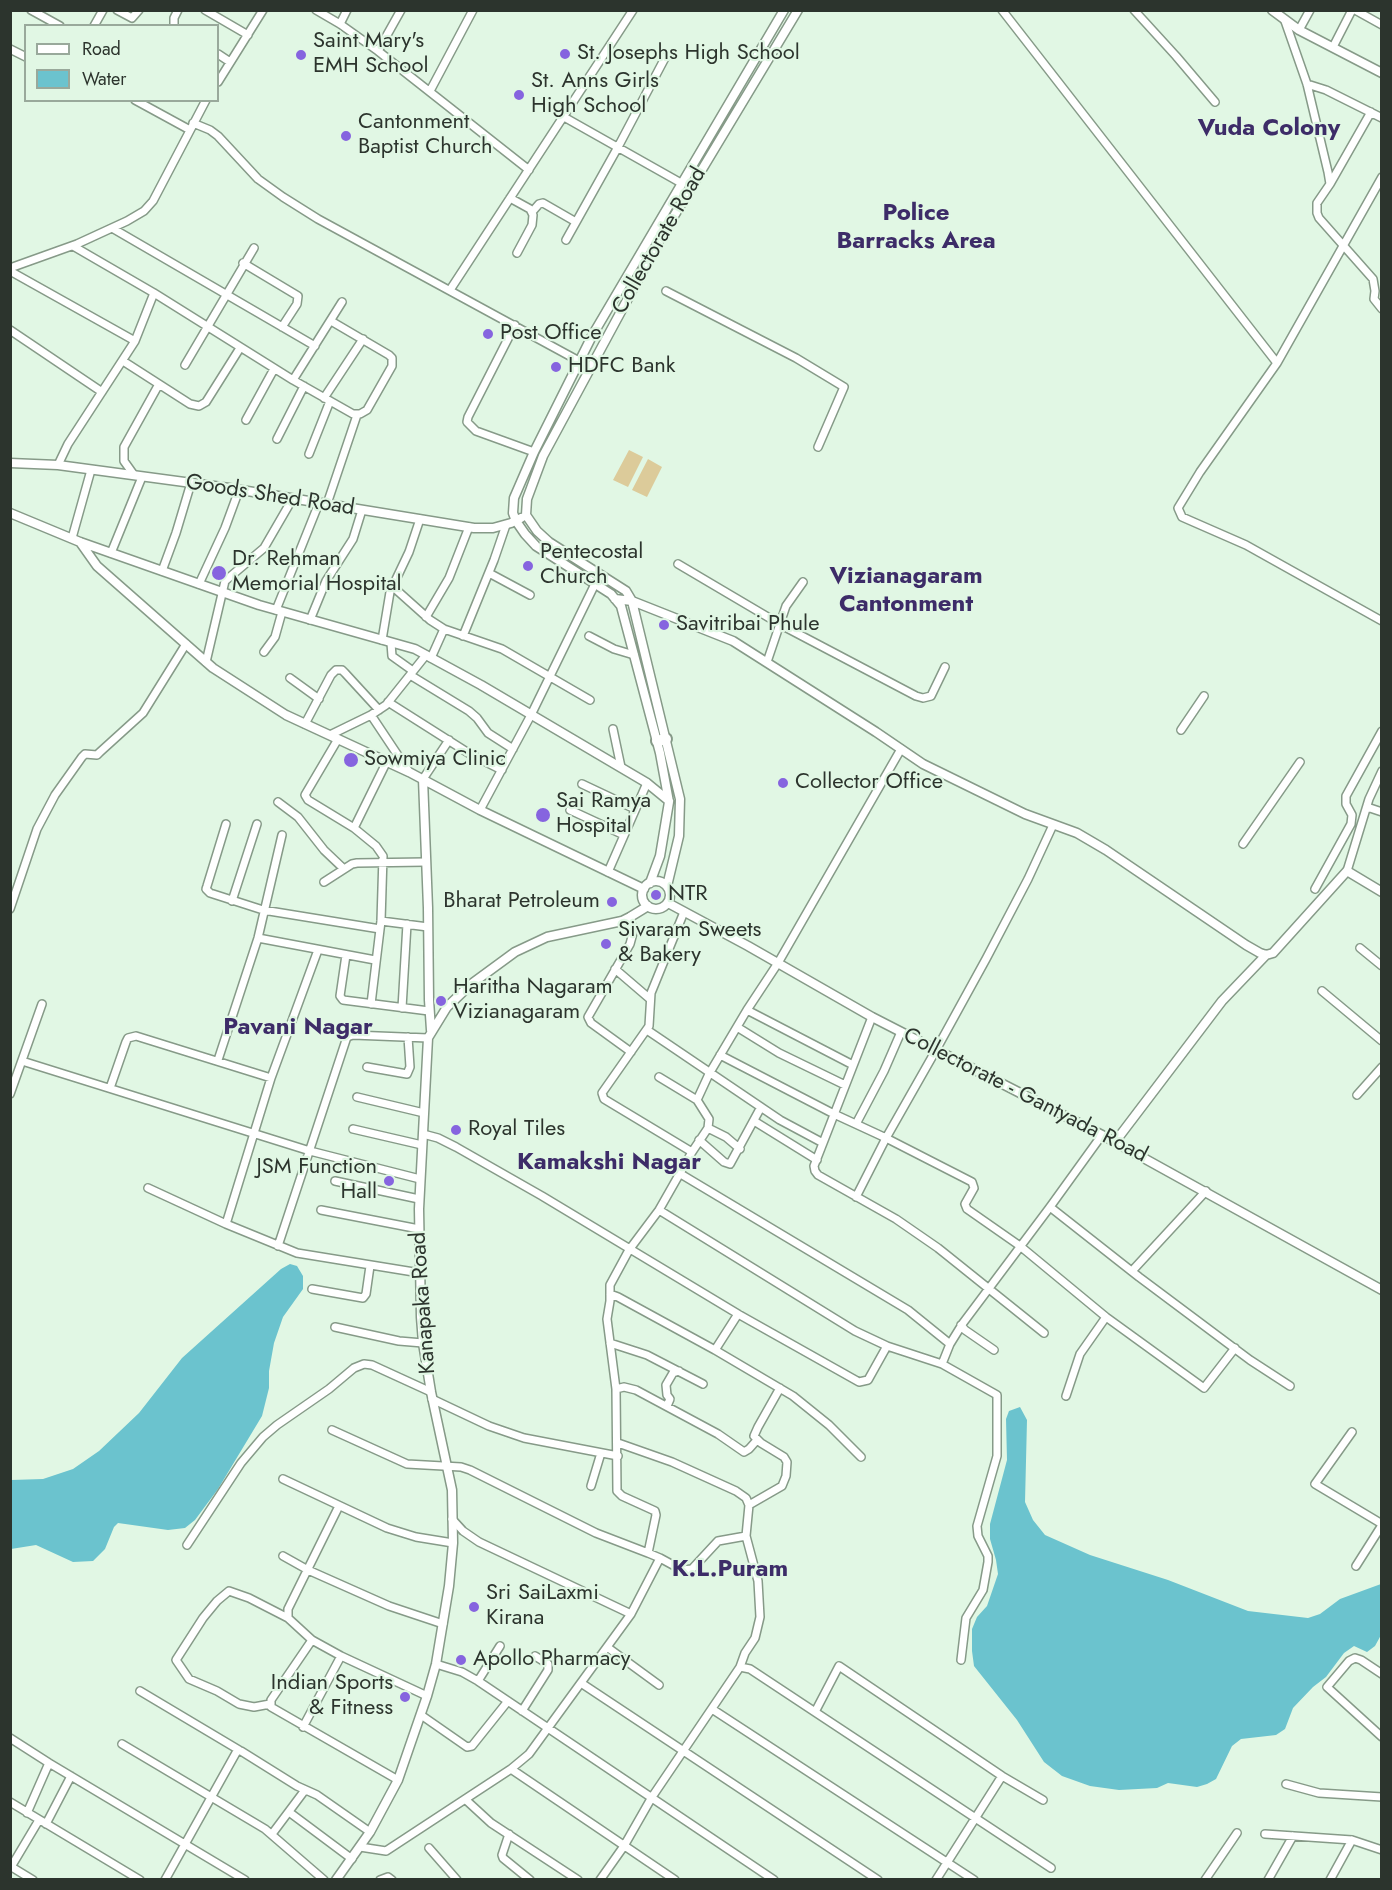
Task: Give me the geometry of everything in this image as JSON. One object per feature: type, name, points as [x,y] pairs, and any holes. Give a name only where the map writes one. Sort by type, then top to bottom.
[{"type":"street","points":[[32,10],[56,24]]},
{"type":"street","points":[[95,24],[103,10]]},
{"type":"street","points":[[117,10],[132,18],[139,10]]},
{"type":"street","points":[[206,10],[248,35]]},
{"type":"street","points":[[219,80],[263,10]]},
{"type":"street","points":[[316,10],[378,51],[529,170]]},
{"type":"street","points":[[340,24],[347,10]]},
{"type":"street","points":[[378,51],[401,10]]},
{"type":"street","points":[[430,92],[473,10]]},
{"type":"street","points":[[450,290],[633,10]]},
{"type":"street","name":"Collectorate Road","points":[[516,521],[513,513],[514,498],[579,361],[784,10]]},
{"type":"street","name":"Collectorate Road","points":[[526,515],[527,499],[543,456],[597,352],[690,188],[798,10]]},
{"type":"street","points":[[1002,10],[1276,363]]},
{"type":"street","points":[[1134,10],[1215,102]]},
{"type":"street","points":[[1272,10],[1299,30],[1382,74]]},
{"type":"street","points":[[1299,30],[1310,10]]},
{"type":"street","points":[[1333,47],[1353,10],[1382,25]]},
{"type":"street","points":[[1285,21],[1307,84],[1330,184]]},
{"type":"street","points":[[10,49],[24,56]]},
{"type":"street","points":[[219,55],[230,62]]},
{"type":"street","points":[[566,240],[666,56]]},
{"type":"street","points":[[1307,84],[1326,90],[1382,118]]},
{"type":"street","points":[[139,102],[192,127],[210,130],[258,178],[318,219],[579,361]]},
{"type":"street","points":[[10,270],[73,246],[144,211],[153,201],[205,102]]},
{"type":"street","points":[[1371,112],[1317,203],[1317,213],[1373,279],[1376,291]]},
{"type":"street","points":[[564,117],[681,183]]},
{"type":"street","points":[[1382,177],[1276,363],[1180,502],[1179,512],[1182,517],[1246,545],[1382,621]]},
{"type":"street","points":[[510,198],[532,212],[533,219],[517,254]]},
{"type":"street","points":[[532,212],[540,203],[543,203],[576,222]]},
{"type":"street","points":[[112,228],[315,346]]},
{"type":"street","points":[[73,246],[154,293],[274,369],[357,415],[367,410],[393,362],[389,355],[331,321]]},
{"type":"street","points":[[185,364],[254,248]]},
{"type":"street","points":[[243,263],[298,296],[297,304],[282,327]]},
{"type":"street","points":[[10,270],[135,341]]},
{"type":"street","points":[[1382,281],[1374,299],[1382,309]]},
{"type":"street","points":[[666,291],[796,358],[844,387],[818,447]]},
{"type":"street","points":[[58,465],[68,444],[135,341],[154,293]]},
{"type":"street","points":[[293,380],[342,302]]},
{"type":"street","points":[[515,325],[467,422],[476,431],[534,452]]},
{"type":"street","points":[[10,330],[102,392]]},
{"type":"street","points":[[309,454],[327,399],[363,339]]},
{"type":"street","points":[[123,361],[190,404],[203,405],[240,348]]},
{"type":"street","points":[[246,420],[274,369]]},
{"type":"street","points":[[111,553],[138,476],[124,461],[124,447],[159,384]]},
{"type":"street","points":[[277,439],[304,386]]},
{"type":"street","points":[[264,652],[275,636],[279,611],[357,415]]},
{"type":"street","name":"Goods Shed Road","points":[[10,463],[58,465],[191,483],[469,527],[493,528],[506,525],[526,515]]},
{"type":"street","points":[[76,540],[91,470]]},
{"type":"street","points":[[162,571],[191,483]]},
{"type":"street","points":[[199,584],[225,528],[239,490]]},
{"type":"street","points":[[206,662],[227,577],[264,548],[292,498]]},
{"type":"street","points":[[310,620],[326,581],[353,539],[362,510]]},
{"type":"street","points":[[10,513],[76,540],[222,592],[279,611],[415,649],[621,767],[647,783],[669,802]]},
{"type":"street","points":[[526,515],[537,531],[549,542],[626,591],[632,601],[662,740],[669,802],[660,856],[643,898],[648,906]]},
{"type":"street","points":[[420,519],[409,552],[392,586],[386,608],[387,641],[392,656],[412,673],[469,711],[488,733],[513,749]]},
{"type":"street","points":[[278,1246],[347,1037],[353,1035],[429,1038],[447,1007],[470,985],[515,952],[547,937],[594,928],[630,917],[648,906],[660,908],[668,903],[670,895],[667,886],[679,836],[680,799],[634,655],[621,606],[611,594],[536,546],[516,521]]},
{"type":"street","points":[[463,636],[506,525]]},
{"type":"street","points":[[426,617],[449,578],[469,527]]},
{"type":"street","points":[[76,540],[97,566],[206,662],[286,715],[387,761],[480,810],[608,872],[647,886],[659,882],[667,886]]},
{"type":"street","points":[[678,564],[779,623],[923,698],[933,693],[945,667]]},
{"type":"street","points":[[489,573],[531,595]]},
{"type":"street","points":[[767,662],[779,623],[792,596],[803,582]]},
{"type":"street","points":[[480,810],[531,715],[595,584]]},
{"type":"street","points":[[392,586],[426,617],[444,629],[502,649],[590,700]]},
{"type":"street","points":[[615,599],[632,601],[733,641],[923,764],[989,798],[1077,833],[1106,850],[1246,945],[1266,955]]},
{"type":"street","points":[[371,1004],[380,925],[384,862],[381,852],[354,828],[308,800],[305,795],[334,737],[379,710],[388,702],[428,657],[444,629]]},
{"type":"street","points":[[589,636],[614,649],[634,655]]},
{"type":"street","points":[[10,909],[37,829],[55,795],[85,754],[97,755],[143,713],[186,644]]},
{"type":"street","points":[[305,724],[331,675],[339,670],[356,682],[379,710]]},
{"type":"street","points":[[290,678],[319,699]]},
{"type":"street","points":[[1181,730],[1204,696]]},
{"type":"street","points":[[388,702],[502,770]]},
{"type":"street","points":[[371,715],[409,772]]},
{"type":"street","points":[[613,729],[621,767]]},
{"type":"street","points":[[1315,889],[1351,824],[1352,815],[1346,804],[1346,796],[1382,731]]},
{"type":"street","points":[[423,779],[449,740]]},
{"type":"street","points":[[697,1100],[720,1055],[778,963],[901,749]]},
{"type":"street","points":[[354,828],[387,761]]},
{"type":"street","points":[[1243,844],[1300,762]]},
{"type":"street","points":[[1115,1142],[1222,1001],[1266,955],[1273,953],[1347,871],[1376,780],[1382,771]]},
{"type":"street","name":"Kanapaka Road","points":[[336,1880],[370,1832],[398,1780],[421,1715],[436,1665],[449,1586],[453,1543],[452,1490],[423,1344],[420,1273],[419,1199],[426,1055],[429,1038],[423,779]]},
{"type":"street","points":[[608,872],[647,783]]},
{"type":"street","points":[[582,784],[635,809]]},
{"type":"street","points":[[278,802],[298,817],[324,850],[344,869]]},
{"type":"street","points":[[1367,807],[1382,812]]},
{"type":"street","points":[[570,810],[624,835]]},
{"type":"street","points":[[226,824],[206,889],[210,893],[263,910],[380,925],[407,924],[428,927]]},
{"type":"street","points":[[232,901],[257,824]]},
{"type":"street","points":[[856,1197],[1028,879],[1053,825]]},
{"type":"street","points":[[218,1060],[258,938],[282,835]]},
{"type":"street","points":[[660,856],[674,858]]},
{"type":"street","points":[[324,882],[357,863],[426,862]]},
{"type":"street","points":[[1347,871],[1382,892]]},
{"type":"street","name":"Collectorate - Gantyada Road","points":[[668,903],[872,1017],[1206,1191],[1382,1290]]},
{"type":"street","points":[[684,912],[650,999],[651,1020],[647,1030],[603,1090],[602,1096],[692,1152]]},
{"type":"street","points":[[630,917],[632,939],[589,1012],[588,1020],[631,1052]]},
{"type":"street","points":[[402,1008],[407,924]]},
{"type":"street","points":[[258,938],[375,960]]},
{"type":"street","points":[[1360,948],[1382,966]]},
{"type":"street","points":[[226,1224],[271,1078],[318,950]]},
{"type":"street","points":[[346,955],[341,998],[345,1001],[429,1011]]},
{"type":"street","points":[[615,969],[650,999]]},
{"type":"street","points":[[1322,991],[1382,1041]]},
{"type":"street","points":[[10,1094],[42,1004]]},
{"type":"street","points":[[747,1010],[853,1065]]},
{"type":"street","points":[[872,1017],[817,1160],[815,1168],[818,1175],[896,1219],[929,1242],[1044,1334]]},
{"type":"street","points":[[736,1028],[779,1053],[845,1085]]},
{"type":"street","points":[[647,1030],[709,1074],[823,1143]]},
{"type":"street","points":[[856,1124],[884,1071],[901,1032]]},
{"type":"street","points":[[110,1088],[126,1042],[131,1036],[218,1060],[271,1078]]},
{"type":"street","points":[[367,1067],[407,1074],[410,1067],[408,1037]]},
{"type":"street","points":[[720,1055],[972,1182],[974,1186],[965,1204],[966,1208],[1020,1246],[1106,1317],[1204,1388],[1235,1348]]},
{"type":"street","points":[[22,1061],[310,1150],[420,1179]]},
{"type":"street","points":[[1357,1095],[1382,1067]]},
{"type":"street","points":[[648,1553],[656,1515],[654,1511],[618,1493],[616,1389],[607,1319],[610,1294],[612,1281],[629,1250],[659,1210],[679,1173],[708,1128],[709,1119],[697,1100],[659,1077]]},
{"type":"street","points":[[357,1097],[424,1113]]},
{"type":"street","points":[[699,1140],[727,1164],[732,1162],[761,1107]]},
{"type":"street","points":[[754,1121],[817,1160]]},
{"type":"street","points":[[708,1128],[726,1137],[740,1149]]},
{"type":"street","points":[[353,1129],[422,1145]]},
{"type":"street","points":[[423,1134],[456,1147],[738,1314],[859,1382],[868,1380],[887,1346]]},
{"type":"street","points":[[942,1364],[950,1344],[962,1325],[1102,1135]]},
{"type":"street","points":[[679,1173],[908,1310],[950,1344]]},
{"type":"street","points":[[335,1181],[419,1199]]},
{"type":"street","points":[[148,1188],[226,1224],[307,1256],[420,1273]]},
{"type":"street","points":[[1132,1271],[1206,1191]]},
{"type":"street","points":[[1050,1207],[1235,1348],[1290,1386]]},
{"type":"street","points":[[321,1210],[419,1229]]},
{"type":"street","points":[[659,1210],[824,1313],[887,1346],[942,1364],[997,1397],[997,1456],[977,1526],[978,1536],[988,1556],[988,1562],[983,1590],[966,1618],[961,1660]]},
{"type":"street","points":[[312,1289],[363,1298],[366,1294],[370,1266]]},
{"type":"street","points":[[610,1294],[618,1296],[715,1350],[793,1396],[830,1425],[861,1457]]},
{"type":"street","points":[[715,1350],[738,1314]]},
{"type":"street","points":[[1066,1396],[1080,1354],[1106,1317]]},
{"type":"street","points":[[962,1325],[965,1330],[994,1350]]},
{"type":"street","points":[[336,1327],[423,1344]]},
{"type":"street","points":[[610,1343],[647,1355],[703,1384]]},
{"type":"street","points":[[187,1545],[241,1463],[257,1443],[277,1425],[329,1389],[354,1368],[364,1365],[372,1365],[489,1426],[524,1438],[618,1456]]},
{"type":"street","points":[[667,1406],[670,1399],[666,1385],[673,1373],[679,1371]]},
{"type":"street","points":[[616,1389],[630,1388],[667,1406],[718,1434],[744,1452],[757,1440]]},
{"type":"street","points":[[749,1505],[782,1486],[786,1476],[787,1462],[784,1457],[757,1440],[754,1434],[780,1388]]},
{"type":"street","points":[[332,1430],[407,1464],[447,1466],[470,1470],[596,1533],[660,1558],[682,1570],[692,1569],[718,1541],[746,1536]]},
{"type":"street","points":[[1352,1432],[1315,1484],[1382,1524],[1356,1566]]},
{"type":"street","points":[[600,1880],[624,1846],[652,1797],[740,1667],[745,1653],[755,1638],[760,1617],[758,1581],[746,1536],[749,1505],[746,1498],[736,1491],[672,1462],[618,1443]]},
{"type":"street","points":[[591,1486],[601,1453]]},
{"type":"street","points":[[283,1479],[404,1534],[453,1543]]},
{"type":"street","points":[[288,1618],[288,1609],[339,1506]]},
{"type":"street","points":[[452,1519],[463,1531],[479,1542],[631,1614]]},
{"type":"street","points":[[283,1556],[308,1570],[389,1606],[443,1624]]},
{"type":"street","points":[[360,1847],[386,1851],[512,1769],[529,1754],[631,1614],[660,1558]]},
{"type":"street","points":[[312,1640],[270,1704],[254,1707],[239,1704],[189,1679],[176,1660],[203,1618],[229,1591],[249,1598],[288,1618],[312,1640],[341,1656],[427,1696]]},
{"type":"street","points":[[478,1681],[500,1647]]},
{"type":"street","points":[[607,1647],[659,1685]]},
{"type":"street","points":[[303,1727],[341,1656]]},
{"type":"street","points":[[522,1711],[548,1670],[548,1664],[535,1656]]},
{"type":"street","points":[[1382,1674],[1355,1658],[1349,1661],[1327,1687],[1382,1737]]},
{"type":"street","points":[[436,1665],[462,1672],[478,1681],[774,1880]]},
{"type":"street","points":[[815,1712],[839,1666],[1002,1776],[1043,1800]]},
{"type":"street","points":[[740,1667],[750,1669],[1051,1868]]},
{"type":"street","points":[[581,1683],[878,1880]]},
{"type":"street","points":[[140,1691],[317,1795],[370,1832]]},
{"type":"street","points":[[421,1715],[467,1747],[472,1746],[508,1701]]},
{"type":"street","points":[[270,1704],[275,1711],[398,1780]]},
{"type":"street","points":[[712,1709],[974,1880]]},
{"type":"street","points":[[10,1738],[245,1880]]},
{"type":"street","points":[[122,1744],[272,1834],[324,1880]]},
{"type":"street","points":[[165,1880],[239,1750]]},
{"type":"street","points":[[27,1813],[49,1763]]},
{"type":"street","points":[[512,1769],[675,1880]]},
{"type":"street","points":[[33,1880],[11,1867],[71,1776]]},
{"type":"street","points":[[936,1880],[1002,1776]]},
{"type":"street","points":[[1286,1784],[1319,1793],[1382,1797]]},
{"type":"street","points":[[272,1834],[305,1790]]},
{"type":"street","points":[[466,1800],[491,1823],[578,1880]]},
{"type":"street","points":[[10,1802],[140,1880]]},
{"type":"street","points":[[289,1812],[351,1859]]},
{"type":"street","points":[[1205,1880],[1237,1833]]},
{"type":"street","points":[[509,1834],[503,1858],[531,1880]]},
{"type":"street","points":[[1265,1834],[1352,1840],[1382,1850]]},
{"type":"street","points":[[1268,1880],[1293,1836]]},
{"type":"street","points":[[1330,1880],[1352,1840]]},
{"type":"street","points":[[429,1848],[457,1880]]},
{"type":"street","points":[[380,1880],[388,1876],[392,1880]]},
{"type":"shaded area","points":[[629,450],[643,457],[628,487],[613,480]]},
{"type":"shaded area","points":[[648,459],[662,467],[647,497],[632,490]]},
{"type":"water","points":[[290,1264],[297,1266],[303,1276],[303,1289],[283,1317],[274,1343],[269,1371],[269,1388],[262,1416],[218,1489],[195,1520],[185,1528],[168,1530],[118,1523],[105,1549],[93,1561],[73,1562],[36,1545],[11,1549],[11,1480],[43,1479],[73,1469],[99,1451],[139,1413],[182,1358],[281,1269]]},
{"type":"water","points":[[1020,1407],[1027,1420],[1025,1502],[1033,1520],[1045,1535],[1090,1555],[1168,1580],[1248,1611],[1308,1618],[1320,1614],[1340,1599],[1381,1584],[1381,1635],[1375,1646],[1367,1652],[1354,1646],[1344,1653],[1326,1677],[1293,1708],[1285,1729],[1276,1735],[1241,1739],[1232,1746],[1216,1779],[1207,1784],[1197,1787],[1168,1783],[1157,1788],[1119,1790],[1090,1786],[1062,1776],[1044,1762],[1017,1720],[974,1666],[972,1651],[972,1629],[977,1617],[987,1606],[998,1574],[990,1539],[990,1524],[1007,1460],[1006,1419],[1009,1411]]},
{"type":"place","name":"St. Josephs High School","points":[[565,54]]},
{"type":"place","name":"Saint Mary's EMH School","points":[[301,55]]},
{"type":"place","name":"St. Anns Girls High School","points":[[519,95]]},
{"type":"place","name":"Cantonment Baptist Church","points":[[346,136]]},
{"type":"place","name":"Post Office","points":[[488,334]]},
{"type":"place","name":"HDFC Bank","points":[[556,367]]},
{"type":"place","name":"Pentecostal Church","points":[[528,566]]},
{"type":"place","name":"Dr. Rehman Memorial Hospital","points":[[219,573]]},
{"type":"place","name":"Savitribai Phule","points":[[664,625]]},
{"type":"place","name":"Sowmiya Clinic","points":[[351,760]]},
{"type":"place","name":"Collector Office","points":[[783,783]]},
{"type":"place","name":"Sai Ramya Hospital","points":[[543,815]]},
{"type":"place","name":"NTR","points":[[656,895]]},
{"type":"place","name":"Bharat Petroleum","points":[[612,902]]},
{"type":"place","name":"Sivaram Sweets & Bakery","points":[[606,944]]},
{"type":"place","name":"Haritha Nagaram Vizianagaram","points":[[441,1001]]},
{"type":"place","name":"Royal Tiles","points":[[456,1130]]},
{"type":"place","name":"JSM Function Hall","points":[[389,1181]]},
{"type":"place","name":"Sri SaiLaxmi Kirana","points":[[474,1607]]},
{"type":"place","name":"Apollo Pharmacy","points":[[461,1660]]},
{"type":"place","name":"Indian Sports & Fitness","points":[[405,1697]]},
{"type":"district","name":"Vuda Colony","points":[[1269,129]]},
{"type":"district","name":"Police Barracks Area","points":[[916,228]]},
{"type":"district","name":"Vizianagaram Cantonment","points":[[906,591]]},
{"type":"district","name":"Pavani Nagar","points":[[298,1028]]},
{"type":"district","name":"Kamakshi Nagar","points":[[609,1163]]},
{"type":"district","name":"K.L.Puram","points":[[730,1570]]}]
